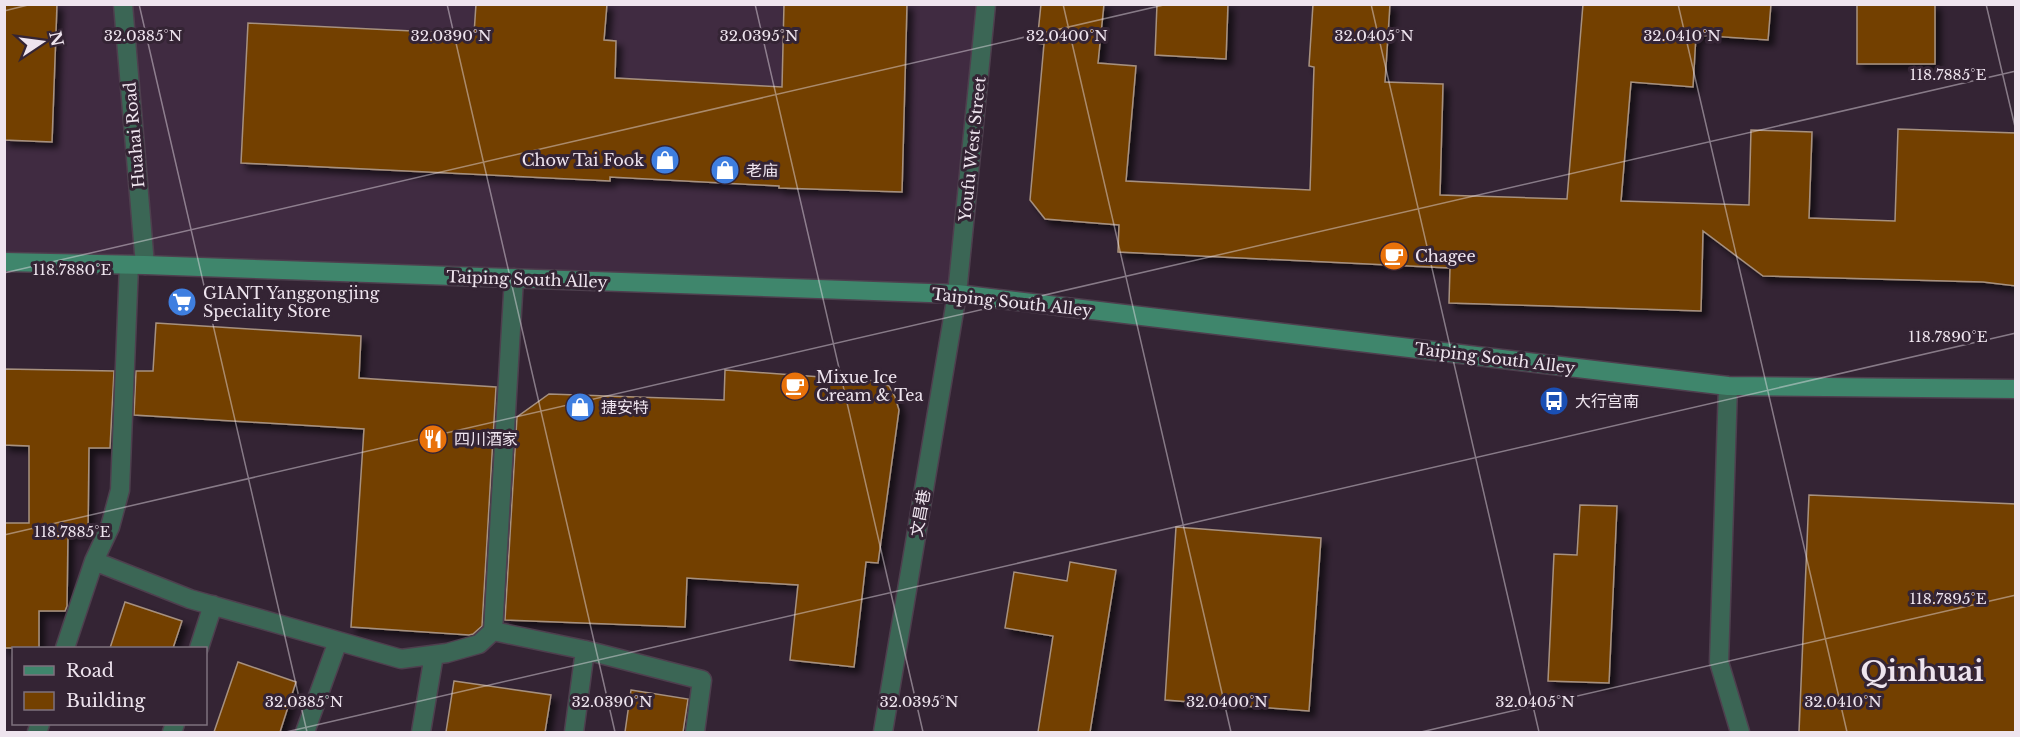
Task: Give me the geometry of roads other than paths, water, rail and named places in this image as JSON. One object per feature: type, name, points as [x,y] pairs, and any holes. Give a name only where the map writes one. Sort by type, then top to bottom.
[{"type":"main road","name":"Taiping South Alley","points":[[4,262],[957,294],[1728,386],[2016,389]]},
{"type":"street","name":"Huahai Road","points":[[65,647],[94,561],[110,527],[120,490],[137,265],[123,4]]},
{"type":"street","name":"Youfu West Street","points":[[957,294],[986,4]]},
{"type":"street","points":[[94,561],[190,599],[401,659],[447,653],[479,644],[493,631],[514,278]]},
{"type":"street","name":"文昌巷","points":[[883,732],[957,294]]},
{"type":"street","points":[[1728,386],[1719,662],[1740,732]]},
{"type":"street","points":[[199,647],[213,605]]},
{"type":"street","points":[[493,631],[585,650],[702,680],[695,732]]},
{"type":"street","points":[[305,732],[338,641]]},
{"type":"street","points":[[574,732],[585,650]]},
{"type":"street","points":[[421,732],[434,655]]},
{"type":"place","name":"Chow Tai Fook","points":[[665,160]]},
{"type":"place","name":"老庙","points":[[725,170]]},
{"type":"place","name":"Chagee","points":[[1394,256]]},
{"type":"place","name":"GIANT Yanggongjing Speciality Store","points":[[182,302]]},
{"type":"place","name":"Mixue Ice Cream & Tea","points":[[795,386]]},
{"type":"place","name":"大行宫南","points":[[1554,401]]},
{"type":"place","name":"捷安特","points":[[580,407]]},
{"type":"place","name":"四川酒家","points":[[433,439]]},
{"type":"district","name":"Qinhuai","points":[[1922,671]]}]
